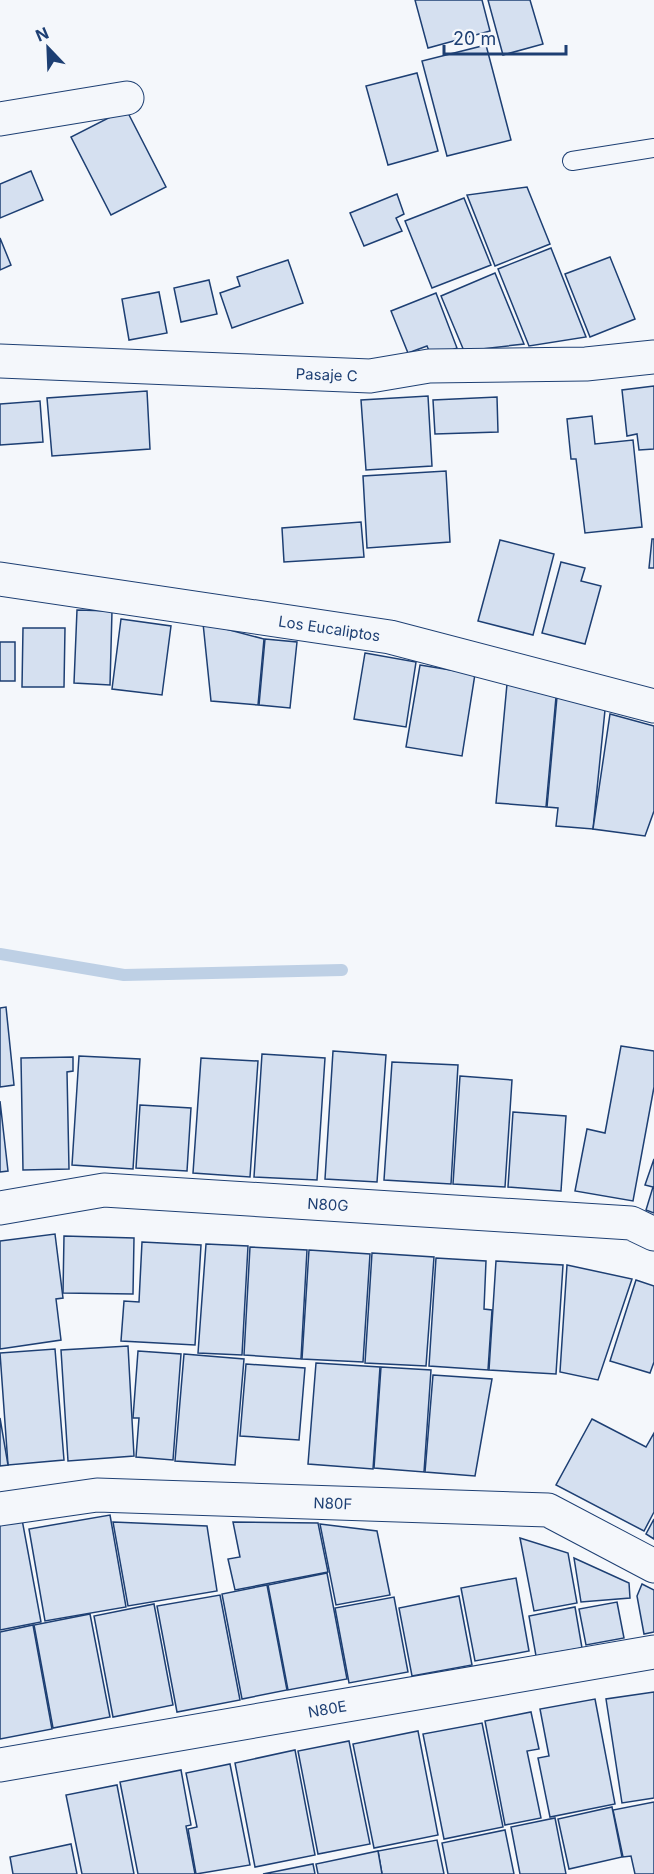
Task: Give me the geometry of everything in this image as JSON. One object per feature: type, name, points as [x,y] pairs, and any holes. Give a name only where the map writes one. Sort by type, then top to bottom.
[{"type":"street","points":[[0,119],[127,98]]},
{"type":"street","name":"Pasaje C","points":[[0,361],[370,376],[429,366],[586,364],[654,357]]},
{"type":"street","name":"Los Eucaliptos","points":[[0,579],[390,637],[654,706]]},
{"type":"street","name":"N80G","points":[[0,1208],[104,1190],[631,1223],[654,1234]]},
{"type":"street","name":"N80F","points":[[0,1509],[97,1496],[548,1510],[654,1566]]},
{"type":"street","name":"N80E","points":[[0,1765],[654,1652]]},
{"type":"lane","points":[[572,161],[654,148]]},
{"type":"building","points":[[415,0],[482,0],[490,31],[428,48]]},
{"type":"building","points":[[488,0],[530,0],[543,44],[503,55]]},
{"type":"building","points":[[486,45],[511,140],[447,156],[422,61]]},
{"type":"building","points":[[417,73],[438,151],[388,165],[366,86]]},
{"type":"building","points":[[126,109],[166,187],[111,215],[71,137]]},
{"type":"building","points":[[31,171],[43,200],[0,218],[0,184]]},
{"type":"building","points":[[527,187],[550,244],[495,266],[467,195]]},
{"type":"building","points":[[397,194],[404,214],[396,218],[402,231],[364,246],[350,213]]},
{"type":"building","points":[[464,198],[491,265],[432,288],[405,221]]},
{"type":"building","points":[[0,238],[11,265],[0,270]]},
{"type":"building","points":[[551,248],[586,337],[529,346],[498,269]]},
{"type":"building","points":[[610,257],[635,319],[590,337],[565,274]]},
{"type":"building","points":[[288,260],[303,303],[232,328],[220,293],[240,286],[237,277]]},
{"type":"building","points":[[495,273],[524,344],[464,351],[441,296]]},
{"type":"building","points":[[209,280],[217,314],[181,322],[174,288]]},
{"type":"building","points":[[159,292],[167,333],[129,340],[122,299]]},
{"type":"building","points":[[436,293],[457,348],[432,358],[427,346],[408,353],[391,311]]},
{"type":"building","points":[[654,386],[654,449],[639,450],[637,434],[627,436],[622,390]]},
{"type":"building","points":[[147,391],[150,449],[52,456],[47,398]]},
{"type":"building","points":[[428,396],[432,466],[366,470],[361,400]]},
{"type":"building","points":[[497,397],[498,432],[435,434],[433,400]]},
{"type":"building","points":[[40,401],[43,442],[0,445],[0,404]]},
{"type":"building","points":[[592,416],[595,444],[633,440],[642,527],[585,533],[576,459],[571,459],[567,419]]},
{"type":"building","points":[[446,471],[450,542],[367,548],[363,476]]},
{"type":"building","points":[[361,522],[364,557],[284,562],[282,528]]},
{"type":"building","points":[[652,539],[654,539],[654,568],[649,568]]},
{"type":"building","points":[[500,540],[554,554],[533,635],[478,621]]},
{"type":"building","points":[[561,562],[585,568],[581,581],[601,586],[585,644],[542,633]]},
{"type":"building","points":[[77,610],[112,611],[110,685],[74,683]]},
{"type":"building","points":[[121,619],[171,626],[162,695],[112,689]]},
{"type":"building","points":[[203,623],[264,639],[258,705],[211,701]]},
{"type":"building","points":[[23,628],[65,628],[64,687],[22,687]]},
{"type":"building","points":[[265,639],[297,642],[290,708],[259,705]]},
{"type":"building","points":[[0,642],[15,642],[15,681],[0,681]]},
{"type":"building","points":[[365,653],[416,662],[406,727],[354,719]]},
{"type":"building","points":[[420,665],[475,674],[462,756],[406,747]]},
{"type":"building","points":[[507,684],[556,697],[546,807],[496,803]]},
{"type":"building","points":[[557,697],[605,710],[593,829],[556,826],[558,808],[547,807]]},
{"type":"building","points":[[610,714],[654,726],[654,811],[645,836],[593,829]]},
{"type":"building","points":[[6,1007],[14,1085],[0,1087],[0,1008]]},
{"type":"building","points":[[621,1046],[654,1051],[654,1087],[633,1201],[575,1191],[587,1129],[605,1133]]},
{"type":"building","points":[[333,1051],[386,1055],[377,1182],[325,1179]]},
{"type":"building","points":[[262,1054],[325,1058],[317,1180],[254,1177]]},
{"type":"building","points":[[79,1056],[140,1059],[133,1169],[72,1165]]},
{"type":"building","points":[[73,1057],[73,1071],[67,1072],[69,1169],[23,1170],[21,1058]]},
{"type":"building","points":[[201,1058],[258,1061],[250,1177],[193,1173]]},
{"type":"building","points":[[392,1062],[458,1065],[451,1184],[384,1180]]},
{"type":"building","points":[[460,1076],[512,1080],[505,1187],[453,1184]]},
{"type":"building","points":[[0,1101],[8,1171],[0,1172]]},
{"type":"building","points":[[140,1105],[191,1108],[187,1171],[136,1168]]},
{"type":"building","points":[[513,1112],[566,1116],[561,1191],[508,1187]]},
{"type":"building","points":[[654,1159],[654,1213],[646,1210],[653,1187],[645,1185]]},
{"type":"building","points":[[55,1234],[63,1298],[56,1299],[61,1340],[0,1349],[0,1241]]},
{"type":"building","points":[[64,1236],[134,1238],[133,1294],[63,1293]]},
{"type":"building","points":[[142,1242],[201,1245],[195,1345],[121,1341],[124,1301],[139,1302]]},
{"type":"building","points":[[206,1244],[248,1246],[242,1355],[198,1353]]},
{"type":"building","points":[[250,1247],[307,1250],[301,1359],[244,1355]]},
{"type":"building","points":[[309,1250],[370,1254],[363,1362],[302,1359]]},
{"type":"building","points":[[372,1253],[434,1257],[426,1366],[365,1363]]},
{"type":"building","points":[[436,1258],[486,1261],[484,1309],[492,1310],[488,1370],[429,1366]]},
{"type":"building","points":[[496,1261],[563,1265],[556,1374],[489,1370]]},
{"type":"building","points":[[567,1265],[632,1279],[598,1380],[560,1372]]},
{"type":"building","points":[[636,1280],[654,1286],[654,1362],[650,1373],[610,1361]]},
{"type":"building","points":[[128,1346],[134,1456],[68,1461],[61,1350]]},
{"type":"building","points":[[55,1349],[64,1460],[8,1465],[0,1353]]},
{"type":"building","points":[[138,1351],[181,1354],[173,1460],[136,1457],[139,1418],[133,1418]]},
{"type":"building","points":[[184,1354],[244,1359],[235,1465],[175,1461]]},
{"type":"building","points":[[316,1363],[380,1367],[373,1469],[308,1464]]},
{"type":"building","points":[[246,1364],[305,1368],[299,1440],[240,1436]]},
{"type":"building","points":[[381,1367],[431,1370],[424,1472],[374,1468]]},
{"type":"building","points":[[433,1375],[492,1379],[475,1476],[425,1472]]},
{"type":"building","points":[[0,1418],[8,1465],[0,1466]]},
{"type":"building","points":[[592,1419],[646,1447],[654,1433],[654,1512],[644,1531],[556,1485]]},
{"type":"building","points":[[21,1514],[41,1622],[0,1630],[0,1518]]},
{"type":"building","points":[[110,1515],[126,1607],[45,1621],[29,1529]]},
{"type":"building","points":[[654,1519],[654,1539],[646,1534]]},
{"type":"building","points":[[113,1522],[207,1526],[217,1591],[128,1606]]},
{"type":"building","points":[[233,1522],[318,1523],[328,1572],[235,1590],[228,1559],[240,1557]]},
{"type":"building","points":[[320,1524],[377,1531],[390,1595],[336,1605]]},
{"type":"building","points":[[520,1538],[568,1553],[577,1603],[534,1611]]},
{"type":"building","points":[[574,1558],[629,1583],[630,1598],[581,1602]]},
{"type":"building","points":[[327,1573],[347,1679],[288,1690],[268,1585]]},
{"type":"building","points":[[516,1578],[529,1651],[475,1661],[461,1588]]},
{"type":"building","points":[[642,1584],[654,1590],[654,1632],[644,1634],[637,1596]]},
{"type":"building","points":[[267,1585],[287,1690],[242,1699],[222,1594]]},
{"type":"building","points":[[220,1595],[240,1700],[177,1712],[157,1606]]},
{"type":"building","points":[[459,1596],[472,1665],[412,1676],[399,1608]]},
{"type":"building","points":[[394,1597],[408,1672],[349,1683],[335,1608]]},
{"type":"building","points":[[617,1602],[624,1638],[586,1645],[579,1609]]},
{"type":"building","points":[[154,1604],[173,1705],[113,1717],[94,1616]]},
{"type":"building","points":[[575,1607],[582,1648],[536,1656],[529,1616]]},
{"type":"building","points":[[90,1614],[110,1717],[53,1728],[34,1625]]},
{"type":"building","points":[[33,1625],[52,1729],[0,1739],[0,1632]]},
{"type":"building","points":[[654,1692],[654,1798],[622,1803],[606,1699]]},
{"type":"building","points":[[595,1699],[615,1804],[550,1817],[538,1758],[549,1756],[540,1709]]},
{"type":"building","points":[[531,1712],[539,1749],[527,1751],[541,1818],[505,1825],[485,1721]]},
{"type":"building","points":[[482,1723],[503,1827],[444,1839],[423,1734]]},
{"type":"building","points":[[418,1731],[438,1835],[374,1848],[353,1744]]},
{"type":"building","points":[[349,1741],[370,1844],[318,1854],[298,1751]]},
{"type":"building","points":[[295,1750],[315,1855],[255,1867],[235,1763]]},
{"type":"building","points":[[230,1764],[250,1865],[196,1874],[188,1829],[197,1827],[186,1773]]},
{"type":"building","points":[[181,1770],[191,1825],[186,1826],[195,1874],[138,1874],[120,1782]]},
{"type":"building","points":[[117,1785],[134,1874],[82,1874],[66,1795]]},
{"type":"building","points":[[654,1802],[654,1874],[635,1874],[631,1856],[623,1857],[613,1810]]},
{"type":"building","points":[[612,1807],[622,1857],[569,1869],[558,1819]]},
{"type":"building","points":[[555,1818],[566,1874],[520,1874],[511,1827]]},
{"type":"building","points":[[505,1830],[514,1874],[448,1874],[442,1843]]},
{"type":"building","points":[[437,1840],[444,1874],[382,1874],[378,1851]]},
{"type":"building","points":[[71,1844],[77,1874],[13,1874],[10,1857]]},
{"type":"building","points":[[378,1851],[382,1874],[318,1874],[316,1864]]},
{"type":"building","points":[[313,1864],[315,1874],[263,1874]]},
{"type":"waterway","points":[[0,954],[124,975],[342,970]]}]
